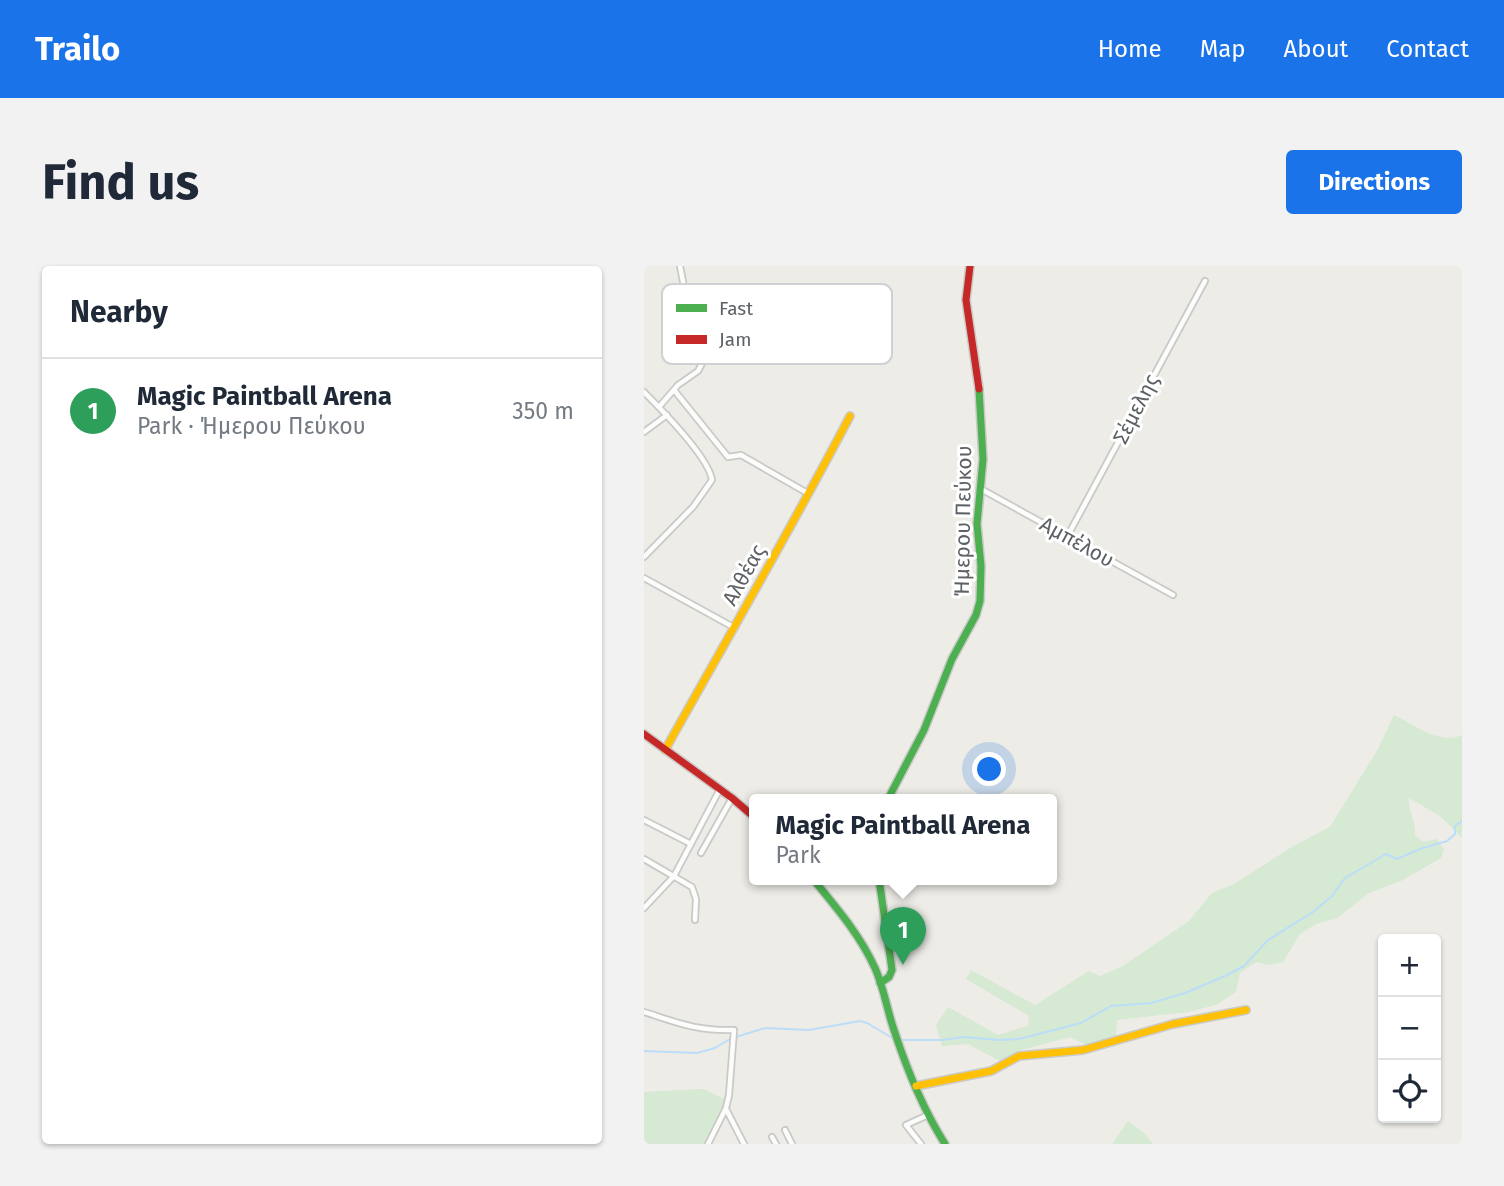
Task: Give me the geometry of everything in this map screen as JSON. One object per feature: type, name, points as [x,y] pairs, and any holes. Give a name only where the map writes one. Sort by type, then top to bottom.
[{"type":"street","points":[[680,266],[683,284]]},
{"type":"street","name":"Ήμερου Πεύκου","points":[[891,794],[924,730],[952,659],[978,610],[981,593],[977,524],[984,459],[981,390],[966,300],[970,266]]},
{"type":"street","name":"Σέμελης","points":[[1067,537],[1205,281]]},
{"type":"street","points":[[659,407],[702,364]]},
{"type":"street","points":[[674,390],[728,457],[741,455],[809,494]]},
{"type":"street","points":[[644,392],[667,415],[709,469],[712,480],[692,507],[644,557]]},
{"type":"street","points":[[644,432],[667,415]]},
{"type":"street","name":"Αλθέας","points":[[665,750],[850,416]]},
{"type":"street","name":"Αμπέλου","points":[[981,489],[1173,595]]},
{"type":"street","points":[[644,578],[734,628]]},
{"type":"street","points":[[644,734],[749,813]]},
{"type":"street","points":[[644,908],[674,876],[720,789]]},
{"type":"street","points":[[701,853],[732,798]]},
{"type":"street","points":[[644,820],[691,844]]},
{"type":"street","points":[[644,859],[692,887],[696,899],[695,920]]},
{"type":"street","points":[[817,885],[865,950],[880,983],[899,1045],[928,1115],[945,1144]]},
{"type":"street","points":[[880,885],[892,970],[889,977],[880,983]]},
{"type":"street","points":[[916,1086],[991,1071],[1019,1056],[1083,1050],[1173,1024],[1246,1010]]},
{"type":"street","points":[[644,1012],[682,1026],[734,1030],[726,1108],[708,1144]]},
{"type":"street","points":[[726,1108],[744,1144]]},
{"type":"street","points":[[921,1144],[906,1125],[928,1115]]},
{"type":"street","points":[[785,1130],[792,1144]]},
{"type":"street","points":[[772,1137],[776,1144]]},
{"type":"green space","points":[[1394,715],[1436,736],[1454,738],[1462,735],[1462,838],[1440,816],[1409,798],[1415,835],[1423,842],[1437,839],[1444,850],[1441,858],[1403,880],[1369,893],[1337,918],[1316,924],[1300,934],[1283,962],[1269,965],[1256,962],[1240,973],[1236,992],[1216,1005],[1188,1012],[1117,1020],[1116,1036],[1087,1045],[1070,1037],[1018,1051],[1002,1062],[968,1044],[942,1046],[936,1025],[948,1007],[998,1035],[1028,1026],[1029,1016],[966,979],[971,970],[1035,1005],[1089,971],[1100,976],[1123,966],[1189,921],[1212,893],[1234,884],[1295,845],[1330,827],[1378,749]]},
{"type":"green space","points":[[703,1089],[724,1099],[723,1108],[706,1144],[644,1144],[644,1092]]},
{"type":"green space","points":[[1128,1121],[1144,1133],[1153,1144],[1112,1144]]},
{"type":"waterway","points":[[900,1040],[963,1037],[1019,1039],[1081,1023],[1111,1006],[1151,1003],[1185,993],[1244,966],[1268,940],[1313,912],[1332,896],[1345,878],[1386,854],[1397,859],[1447,841],[1455,834],[1455,826],[1462,821]]},
{"type":"waterway","points":[[736,1037],[765,1028],[809,1030],[860,1021],[894,1039]]},
{"type":"waterway","points":[[644,1051],[697,1053],[715,1048],[730,1039]]},
{"type":"traffic: fast","points":[[891,794],[924,730],[952,659],[976,615],[980,601],[981,566],[977,524],[983,459],[979,389]]},
{"type":"traffic: fast","points":[[818,885],[869,956],[910,1074],[945,1144]]},
{"type":"traffic: fast","points":[[880,885],[892,970],[889,977],[880,983]]},
{"type":"traffic: slow","points":[[665,750],[850,416]]},
{"type":"traffic: slow","points":[[916,1086],[991,1071],[1019,1056],[1083,1050],[1173,1024],[1246,1010]]},
{"type":"traffic: jam","points":[[970,266],[966,300],[979,389]]},
{"type":"traffic: jam","points":[[644,734],[749,813]]},
{"type":"place","name":"Magic Paintball Arena","points":[[903,965]]}]
